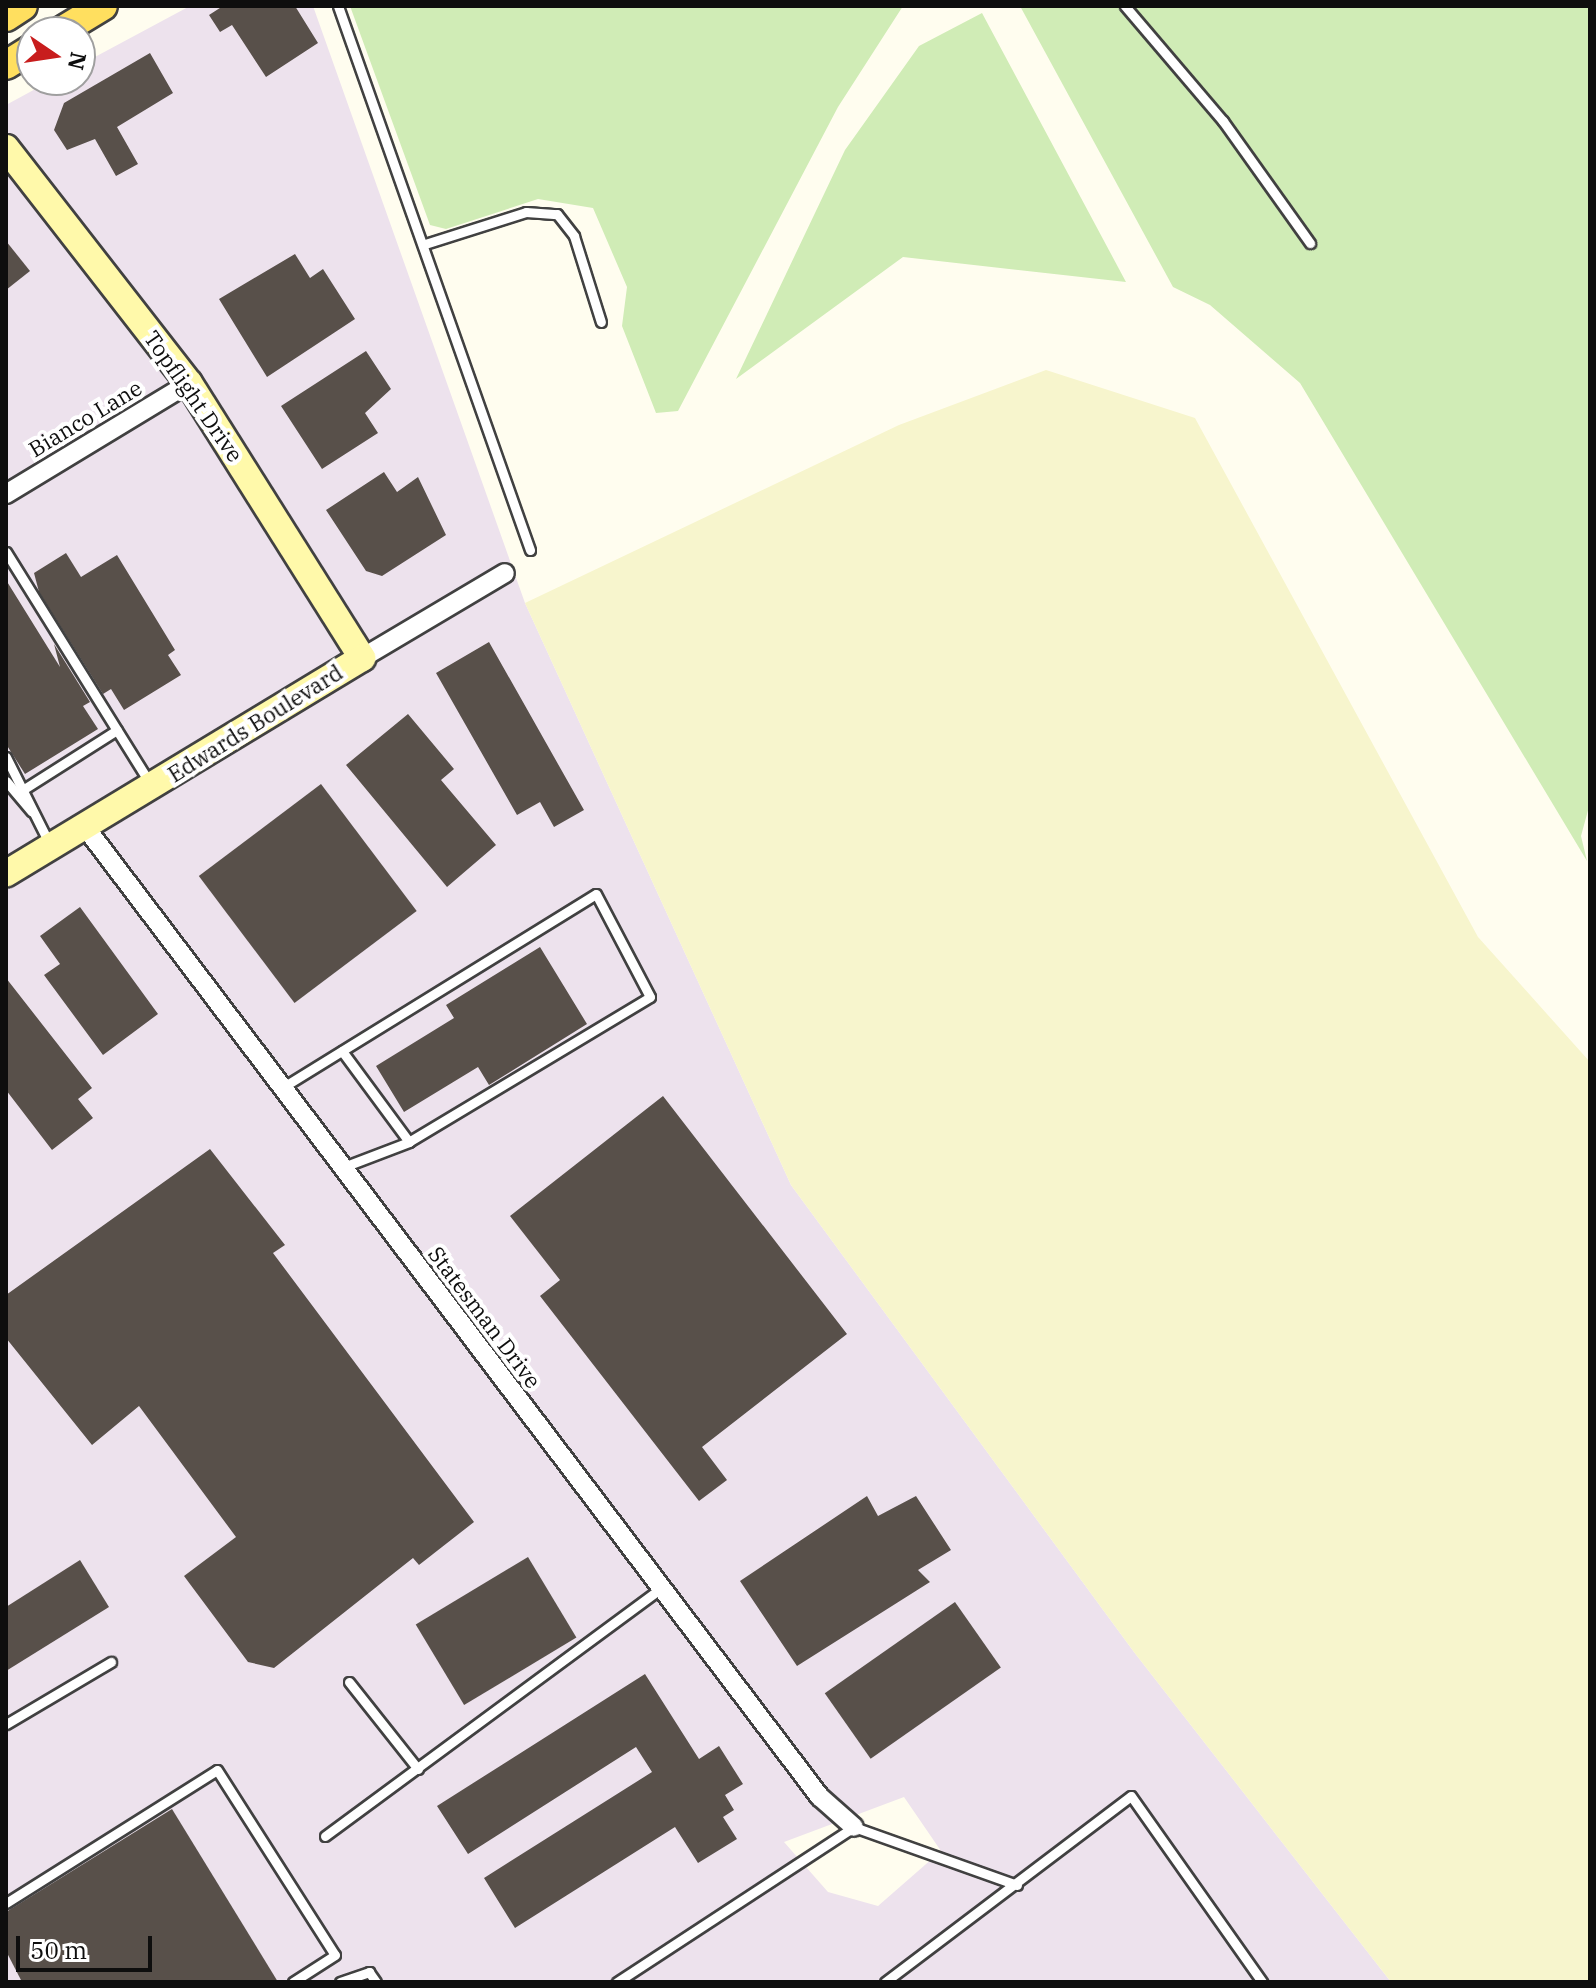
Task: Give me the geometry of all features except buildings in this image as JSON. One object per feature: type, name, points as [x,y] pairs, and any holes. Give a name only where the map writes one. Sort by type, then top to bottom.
[{"type":"main road","points":[[6,17],[23,6]]},
{"type":"street","name":"Topflight Drive","points":[[6,148],[189,383],[362,658]]},
{"type":"street","name":"Bianco Lane","points":[[6,494],[189,383]]},
{"type":"street","name":"Edwards Boulevard","points":[[6,874],[505,573]]},
{"type":"street","name":"Statesman Drive","points":[[86,828],[280,1089],[820,1797],[854,1827]]},
{"type":"lane","points":[[338,6],[425,244],[530,550]]},
{"type":"lane","points":[[1125,6],[1223,121],[1310,243]]},
{"type":"lane","points":[[425,244],[526,212],[557,214],[574,236],[601,322]]},
{"type":"lane","points":[[6,552],[152,786]]},
{"type":"lane","points":[[24,789],[117,730]]},
{"type":"lane","points":[[6,757],[24,789],[32,812]]},
{"type":"lane","points":[[6,781],[32,812],[53,848]]},
{"type":"lane","points":[[280,1089],[596,894],[650,997],[409,1142],[340,1168]]},
{"type":"lane","points":[[342,1051],[409,1142]]},
{"type":"lane","points":[[325,1836],[661,1588]]},
{"type":"lane","points":[[6,1724],[111,1662]]},
{"type":"lane","points":[[349,1682],[418,1769]]},
{"type":"lane","points":[[6,1903],[217,1770],[335,1955],[293,1982]]},
{"type":"lane","points":[[885,1982],[1131,1796],[1262,1982]]},
{"type":"lane","points":[[617,1982],[854,1827],[1017,1885]]},
{"type":"lane","points":[[340,1982],[369,1972],[376,1982]]},
{"type":"shaded area","points":[[190,6],[313,6],[525,603],[791,1185],[1134,1652],[1391,1982],[6,1982],[6,105],[23,96],[96,96],[96,56]],"holes":[[[904,1797],[941,1851],[878,1906],[828,1892],[784,1842]]]},
{"type":"shaded area","points":[[1046,370],[1195,418],[1478,937],[1590,1062],[1590,1982],[1391,1982],[1134,1652],[791,1185],[525,603],[899,425]]},
{"type":"green space","points":[[350,6],[903,6],[838,107],[678,411],[656,413],[622,326],[627,287],[593,208],[538,199],[446,229],[430,225]]},
{"type":"green space","points":[[1020,6],[1590,6],[1590,803],[1581,836],[1587,861],[1300,383],[1210,305],[1173,287]]},
{"type":"green space","points":[[982,13],[1126,282],[903,257],[736,379],[845,150],[919,46]]}]
